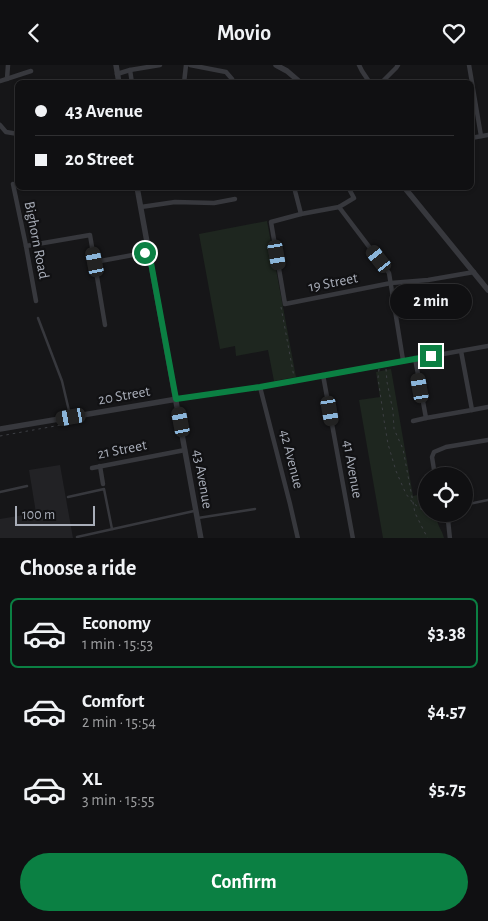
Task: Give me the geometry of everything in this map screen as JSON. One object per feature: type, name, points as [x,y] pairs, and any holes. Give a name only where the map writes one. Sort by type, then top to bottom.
[{"type":"street","points":[[7,79],[8,65]]},
{"type":"street","points":[[116,65],[118,80]]},
{"type":"street","points":[[117,74],[160,65]]},
{"type":"street","points":[[184,80],[186,65]]},
{"type":"street","points":[[190,65],[226,71],[232,79]]},
{"type":"street","points":[[276,65],[297,80]]},
{"type":"street","points":[[359,65],[368,80]]},
{"type":"street","points":[[384,80],[398,65]]},
{"type":"street","points":[[469,65],[471,80]]},
{"type":"street","points":[[130,70],[132,80]]},
{"type":"street","points":[[0,81],[31,71]]},
{"type":"street","points":[[474,97],[480,136]]},
{"type":"street","points":[[0,125],[6,132],[15,134]]},
{"type":"street","points":[[474,137],[488,135]]},
{"type":"street","name":"Bighorn Road","points":[[13,184],[36,301]]},
{"type":"street","name":"43 Avenue","points":[[138,190],[201,538]]},
{"type":"street","points":[[295,190],[301,214]]},
{"type":"street","points":[[285,304],[271,222],[339,207],[354,198],[350,190]]},
{"type":"street","points":[[406,190],[488,290]]},
{"type":"street","points":[[141,207],[175,203],[214,203],[234,199]]},
{"type":"street","points":[[339,207],[389,273],[403,360]]},
{"type":"street","points":[[26,246],[90,235],[105,325]]},
{"type":"street","points":[[95,262],[149,252]]},
{"type":"street","name":"19 Street","points":[[285,304],[391,283],[428,280],[474,272]]},
{"type":"street","name":"20 Street","points":[[0,429],[176,399],[260,387],[488,346]]},
{"type":"street","points":[[462,351],[472,410]]},
{"type":"street","points":[[415,358],[426,418]]},
{"type":"street","name":"41 Avenue","points":[[323,375],[353,538]]},
{"type":"street","name":"42 Avenue","points":[[260,387],[298,538]]},
{"type":"street","points":[[413,421],[488,407]]},
{"type":"street","points":[[434,467],[432,457],[434,452],[446,447],[488,440]]},
{"type":"street","name":"21 Street","points":[[92,468],[186,450]]},
{"type":"street","points":[[100,466],[103,484]]},
{"type":"street","points":[[448,522],[450,538]]},
{"type":"lane","points":[[38,318],[62,381],[71,417]]},
{"type":"lane","points":[[0,491],[27,486]]},
{"type":"lane","points":[[68,497],[104,489],[112,529]]},
{"type":"lane","points":[[473,503],[488,500]]},
{"type":"lane","points":[[198,518],[255,509]]},
{"type":"lane","points":[[77,537],[196,511]]},
{"type":"path","points":[[285,304],[281,306],[295,380]]},
{"type":"path","points":[[385,363],[394,429],[403,449],[415,513],[428,538]]},
{"type":"path","points":[[378,365],[378,378],[388,444],[396,471],[406,494],[418,507]]},
{"type":"shaded area","points":[[267,221],[296,377],[274,381],[268,350],[236,356],[235,346],[220,349],[199,234]]},
{"type":"shaded area","points":[[391,369],[413,496],[418,495],[418,522],[438,522],[444,538],[383,538],[359,400],[380,397],[376,372]]},
{"type":"shaded area","points":[[60,465],[73,538],[0,538],[0,519],[36,513],[29,470]]},
{"type":"route","points":[[145,253],[149,252],[176,399],[260,387],[431,356]]}]
